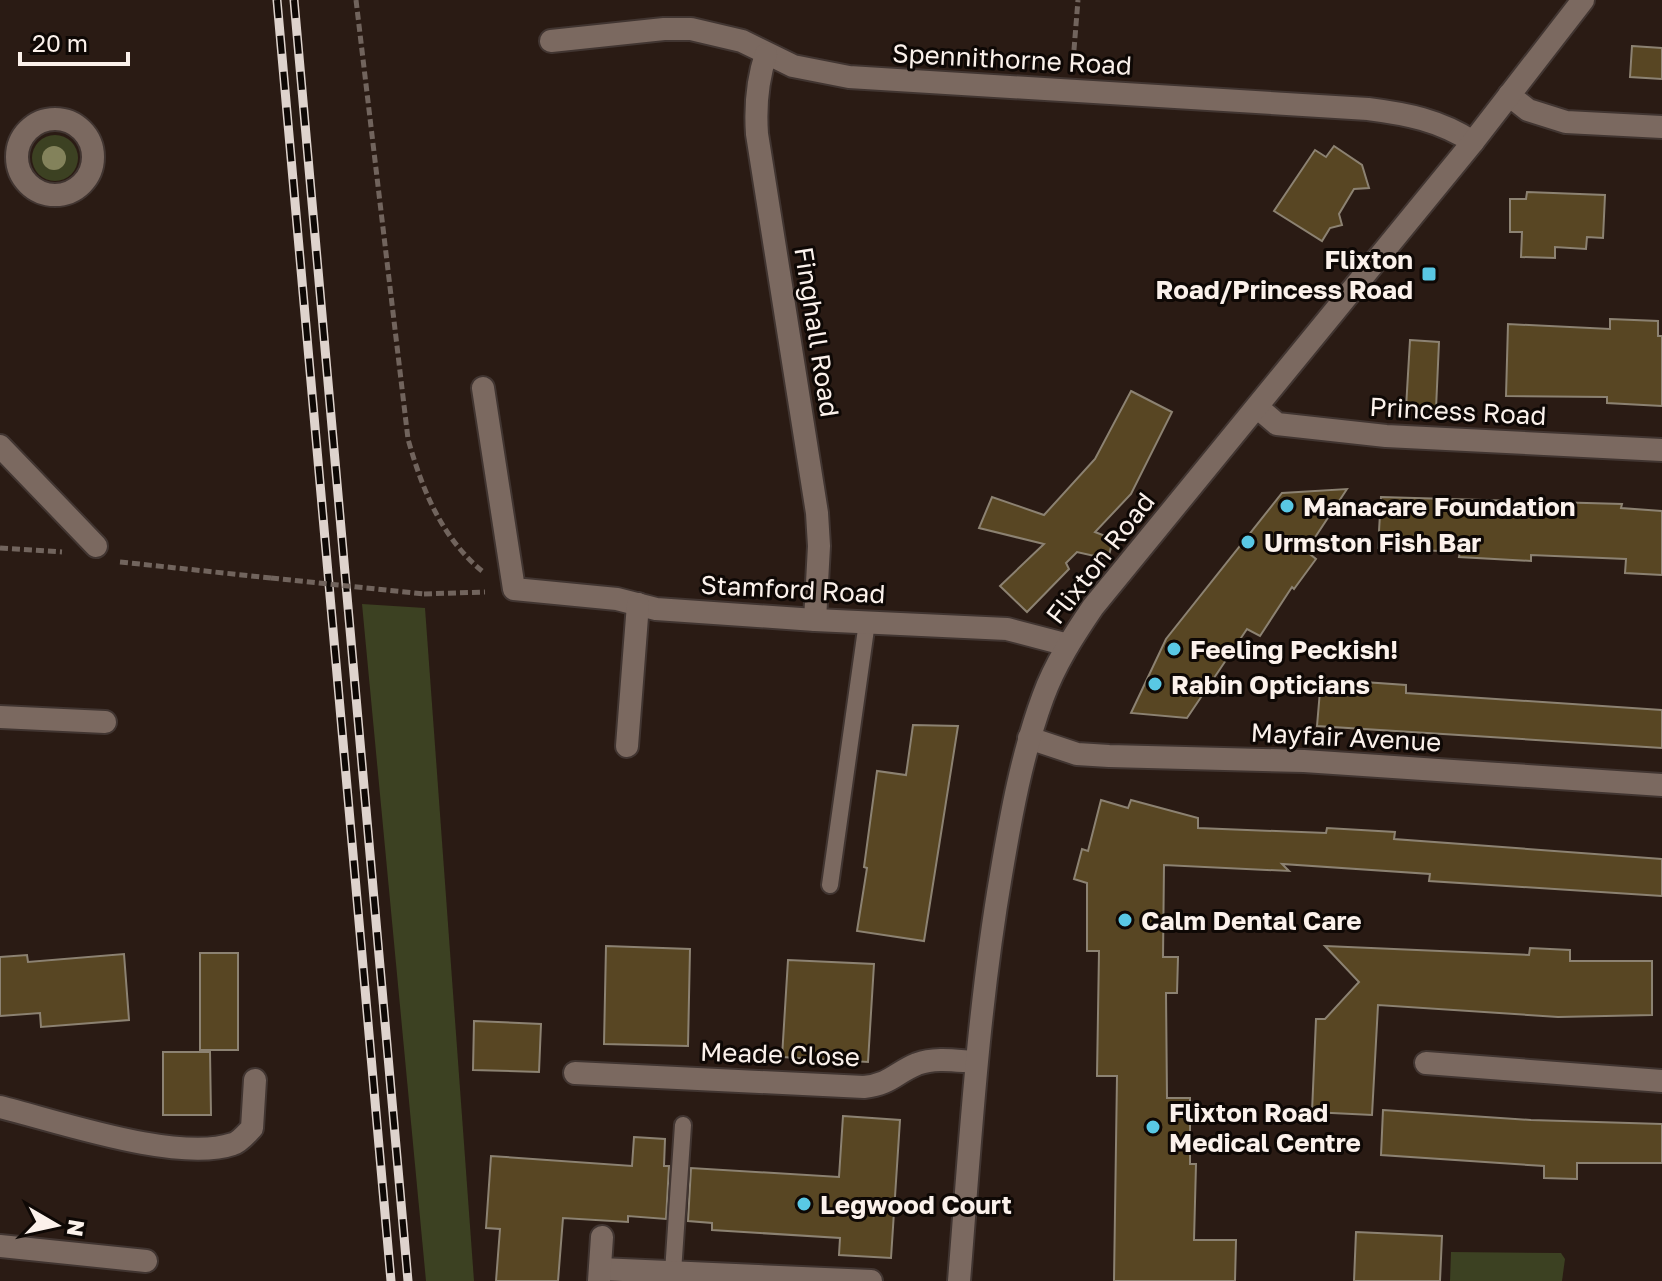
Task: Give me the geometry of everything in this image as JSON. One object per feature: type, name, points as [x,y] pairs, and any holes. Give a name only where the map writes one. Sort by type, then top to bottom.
[{"type":"street","name":"Flixton Road","points":[[959,1281],[976,1062],[989,943],[1029,738],[1044,694],[1068,645],[1093,607],[1473,142],[1583,0]]},
{"type":"street","name":"Spennithorne Road","points":[[551,41],[691,29],[742,41],[793,66],[849,77],[1368,109],[1432,121],[1452,128],[1473,142]]},
{"type":"street","name":"Finghall Road","points":[[766,54],[758,79],[755,106],[757,134],[817,513],[819,546],[815,620]]},
{"type":"street","points":[[1509,95],[1528,110],[1566,122],[1662,127]]},
{"type":"street","points":[[0,183],[21,173]]},
{"type":"street","points":[[483,388],[514,589]]},
{"type":"street","name":"Princess Road","points":[[1257,407],[1277,424],[1386,436],[1662,450]]},
{"type":"street","points":[[0,446],[96,546]]},
{"type":"street","name":"Stamford Road","points":[[514,589],[617,599],[656,609],[1007,629],[1068,645]]},
{"type":"street","points":[[627,746],[638,604]]},
{"type":"street","points":[[0,717],[105,722]]},
{"type":"street","name":"Mayfair Avenue","points":[[1029,738],[1077,754],[1304,761],[1662,785]]},
{"type":"street","name":"Meade Close","points":[[575,1073],[864,1087],[892,1081],[915,1065],[928,1061],[976,1062]]},
{"type":"street","points":[[1426,1063],[1662,1081]]},
{"type":"street","points":[[0,1107],[126,1138],[177,1147],[204,1148],[235,1144],[252,1128],[255,1080]]},
{"type":"street","points":[[602,1237],[600,1275],[673,1272],[774,1279],[871,1281]]},
{"type":"street","points":[[0,1246],[146,1261]]},
{"type":"lane","points":[[830,885],[867,622]]},
{"type":"lane","points":[[673,1272],[683,1125]]},
{"type":"path","points":[[356,0],[408,439],[421,486],[447,533],[481,570],[514,589]]},
{"type":"path","points":[[1071,91],[1078,0]]},
{"type":"path","points":[[96,546],[114,561],[134,566],[424,594],[514,589]]},
{"type":"green space","points":[[55,135],[64,136],[71,142],[77,149],[77,167],[71,174],[64,180],[55,181],[46,180],[39,174],[33,167],[32,158],[33,149],[39,142],[46,136]]},
{"type":"green space","points":[[362,604],[425,608],[474,1281],[426,1281]]},
{"type":"green space","points":[[1451,1252],[1561,1253],[1565,1259],[1562,1281],[1450,1281]]},
{"type":"building","points":[[1632,46],[1662,48],[1662,79],[1630,77]]},
{"type":"building","points":[[1334,146],[1362,165],[1369,188],[1354,189],[1339,214],[1342,225],[1330,228],[1322,241],[1274,211],[1315,150],[1326,157]]},
{"type":"building","points":[[1527,192],[1605,195],[1603,238],[1587,237],[1586,249],[1555,247],[1555,258],[1521,257],[1522,232],[1510,232],[1510,199],[1526,199]]},
{"type":"building","points":[[1610,319],[1658,321],[1658,336],[1662,336],[1662,406],[1607,403],[1607,397],[1506,396],[1508,324],[1610,329]]},
{"type":"building","points":[[1410,340],[1439,342],[1436,409],[1406,408]]},
{"type":"building","points":[[1131,391],[1172,412],[1131,494],[1095,532],[1113,539],[1108,559],[1077,552],[1066,563],[1069,569],[1027,612],[1000,586],[1044,544],[979,528],[992,497],[1044,515],[1095,459]]},
{"type":"building","points":[[1347,489],[1306,551],[1316,559],[1294,589],[1292,587],[1260,636],[1247,629],[1187,718],[1131,713],[1166,639],[1282,493]]},
{"type":"building","points":[[1381,497],[1622,504],[1621,508],[1662,511],[1662,575],[1625,573],[1626,559],[1531,555],[1531,561],[1459,557],[1460,552],[1378,548]]},
{"type":"building","points":[[1321,679],[1406,685],[1406,693],[1662,710],[1662,748],[1317,726]]},
{"type":"building","points":[[913,725],[958,726],[924,941],[857,931],[877,771],[906,775]]},
{"type":"building","points":[[1101,800],[1128,808],[1131,800],[1198,818],[1198,828],[1326,833],[1327,828],[1395,832],[1394,839],[1662,859],[1662,896],[1429,881],[1430,874],[1282,864],[1289,871],[1164,865],[1163,957],[1178,957],[1177,993],[1166,993],[1167,1098],[1190,1098],[1190,1164],[1196,1164],[1194,1240],[1236,1240],[1235,1281],[1114,1281],[1117,1076],[1097,1076],[1099,951],[1087,951],[1087,883],[1074,879],[1082,849],[1088,851]]},
{"type":"building","points":[[606,946],[690,949],[688,1046],[604,1044]]},
{"type":"building","points":[[1325,946],[1529,955],[1530,948],[1570,950],[1570,961],[1652,961],[1652,1015],[1558,1017],[1378,1005],[1372,1115],[1312,1112],[1316,1019],[1325,1019],[1359,982]]},
{"type":"building","points":[[200,953],[238,953],[238,1050],[200,1050]]},
{"type":"building","points":[[124,954],[129,1020],[41,1027],[40,1013],[0,1016],[0,957],[27,955],[28,962]]},
{"type":"building","points":[[788,960],[874,964],[868,1062],[782,1057]]},
{"type":"building","points":[[474,1021],[541,1024],[539,1072],[473,1070]]},
{"type":"building","points":[[163,1052],[210,1052],[211,1115],[163,1115]]},
{"type":"building","points":[[1383,1110],[1531,1120],[1662,1124],[1662,1163],[1577,1163],[1577,1179],[1544,1178],[1544,1166],[1381,1155]]},
{"type":"building","name":"Legwood Court","points":[[843,1116],[900,1120],[891,1258],[839,1255],[840,1238],[712,1230],[712,1223],[688,1221],[691,1168],[839,1177]]},
{"type":"building","points":[[634,1137],[665,1139],[664,1166],[669,1166],[666,1219],[628,1216],[628,1222],[563,1218],[558,1281],[496,1281],[500,1229],[486,1228],[491,1156],[632,1166]]},
{"type":"building","points":[[1356,1232],[1442,1236],[1440,1281],[1354,1281]]},
{"type":"railway","points":[[277,0],[391,1281]]},
{"type":"railway","points":[[294,0],[408,1281]]},
{"type":"place","name":"Flixton Road/Princess Road","points":[[1429,274]]},
{"type":"place","name":"Manacare Foundation","points":[[1287,506]]},
{"type":"place","name":"Urmston Fish Bar","points":[[1248,542]]},
{"type":"place","name":"Feeling Peckish!","points":[[1174,649]]},
{"type":"place","name":"Rabin Opticians","points":[[1155,684]]},
{"type":"place","name":"Calm Dental Care","points":[[1125,920]]},
{"type":"place","name":"Flixton Road Medical Centre","points":[[1153,1127]]},
{"type":"place","name":"Legwood Court","points":[[804,1204]]}]
